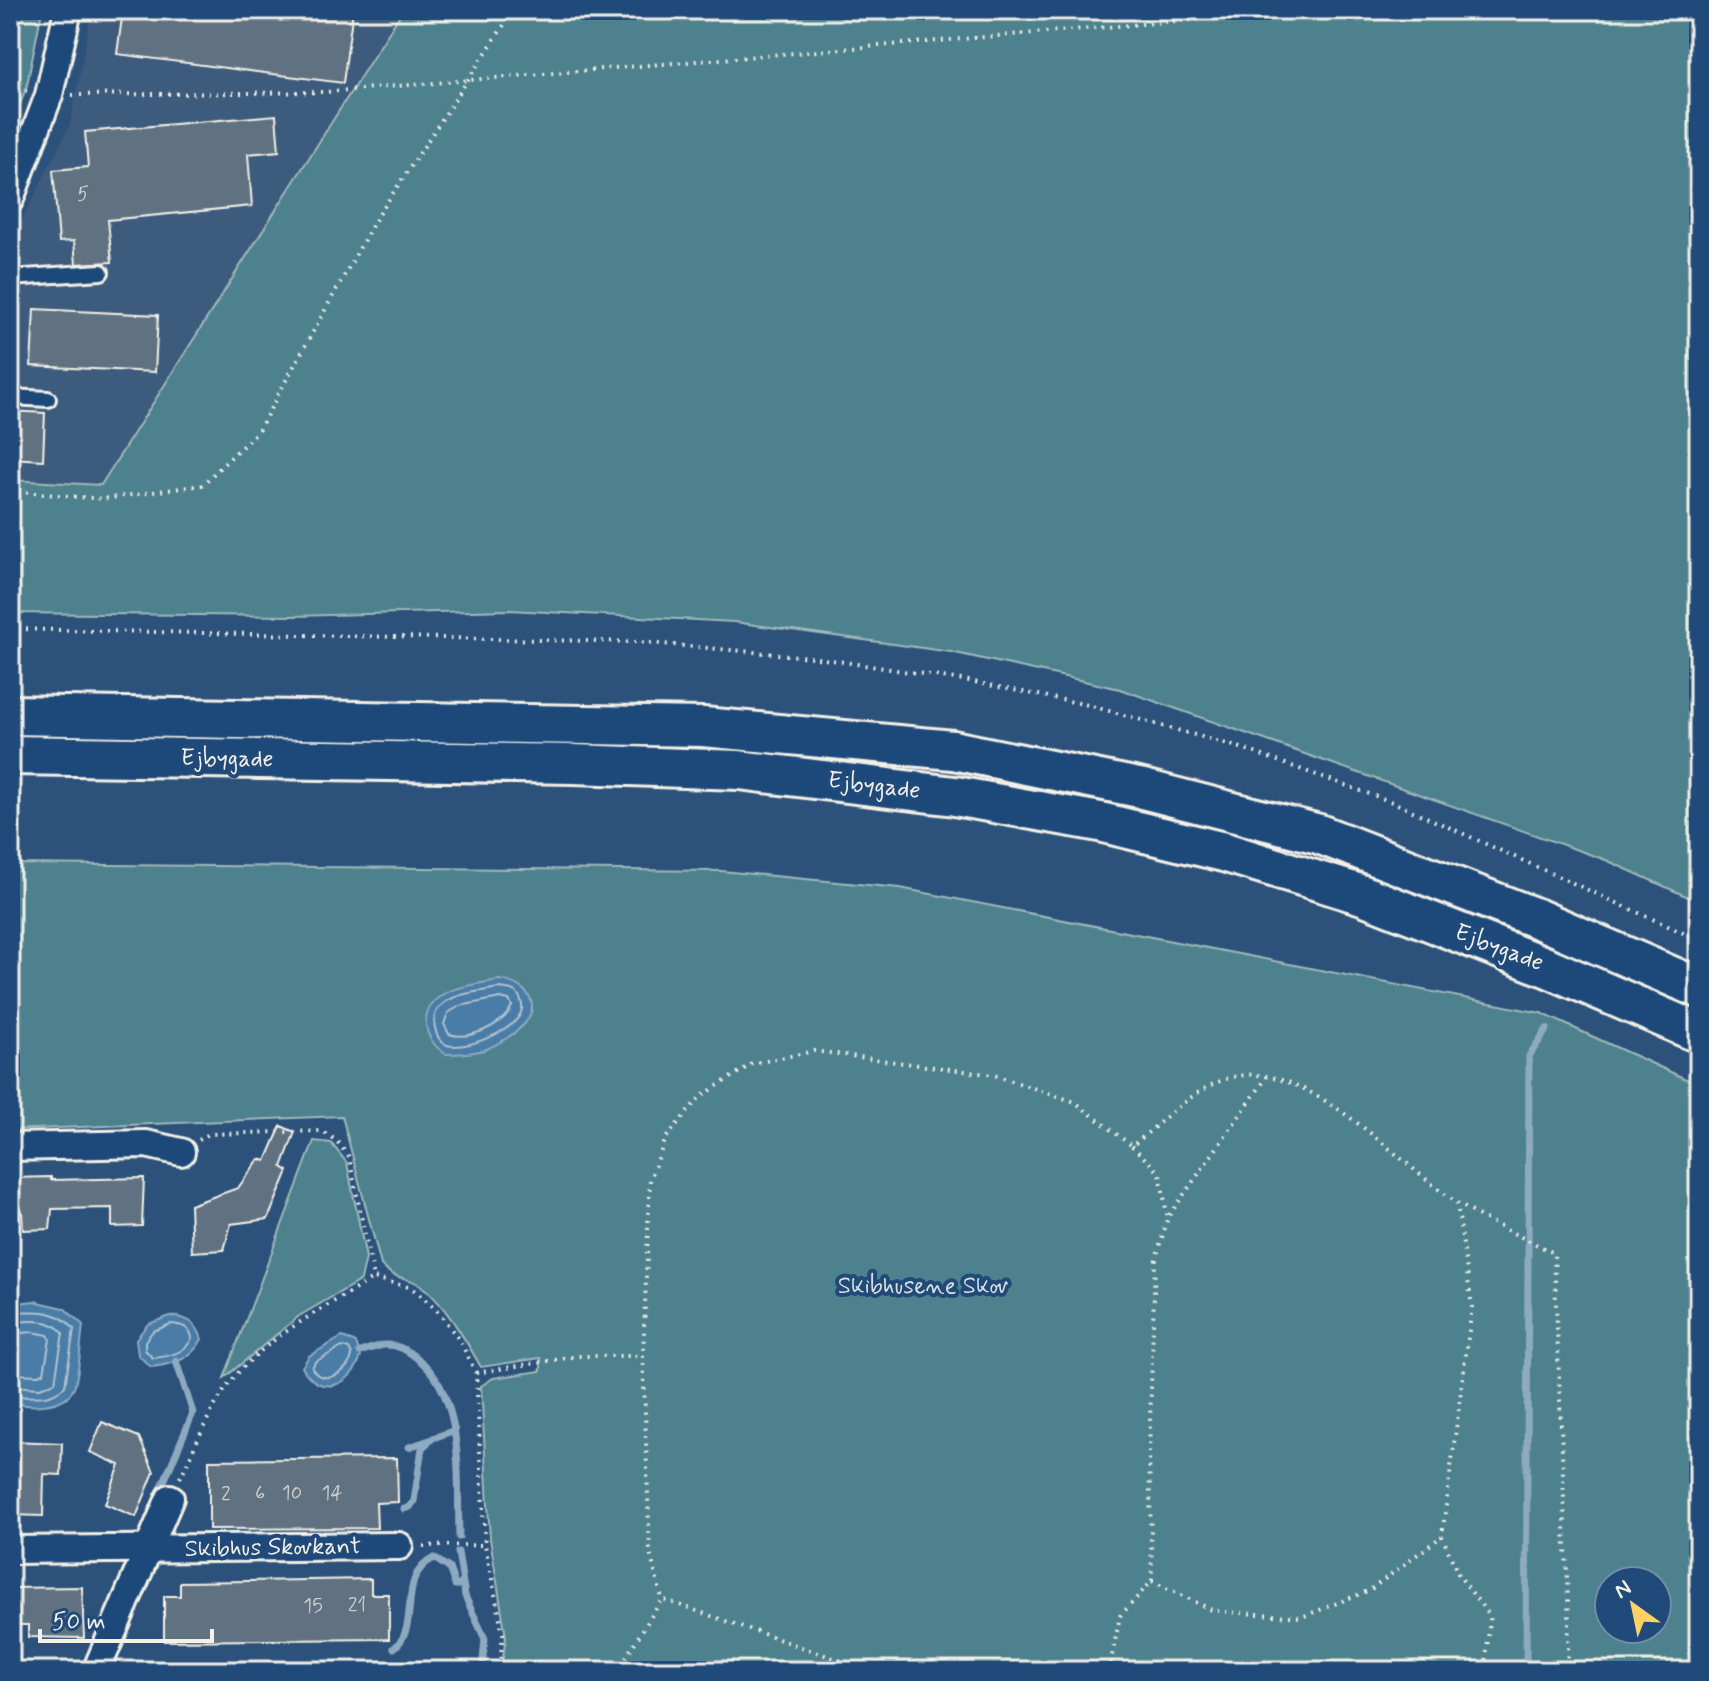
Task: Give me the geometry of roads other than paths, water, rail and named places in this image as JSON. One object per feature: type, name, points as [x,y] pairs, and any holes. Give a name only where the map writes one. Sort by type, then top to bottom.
[{"type":"main road","name":"Ejbygade","points":[[10,715],[703,727],[953,750],[1139,788],[1319,834],[1536,918],[1699,988]]},
{"type":"main road","name":"Ejbygade","points":[[10,755],[574,764],[739,770],[955,796],[1100,822],[1224,852],[1349,891],[1549,968],[1699,1033]]},
{"type":"street","points":[[10,199],[49,95],[68,10]]},
{"type":"street","points":[[10,1147],[146,1144],[181,1152]]},
{"type":"street","points":[[96,1671],[170,1498]]},
{"type":"street","name":"Skibhus Skovkant","points":[[10,1550],[399,1546]]},
{"type":"lane","points":[[10,278],[101,272]]},
{"type":"lane","points":[[10,397],[48,399]]},
{"type":"water","points":[[499,980],[514,984],[527,993],[532,1006],[526,1022],[484,1050],[446,1054],[438,1048],[430,1038],[426,1024],[427,1012],[433,1003],[452,990]]},
{"type":"water","points":[[34,1301],[64,1308],[83,1325],[74,1388],[62,1400],[45,1405],[10,1402],[10,1304]]},
{"type":"water","points":[[170,1316],[190,1322],[202,1339],[193,1352],[181,1360],[151,1367],[138,1355],[136,1339],[148,1324]]},
{"type":"water","points":[[342,1337],[356,1343],[361,1356],[357,1366],[351,1375],[335,1385],[318,1383],[302,1367],[309,1356]]},
{"type":"waterway","points":[[1526,1671],[1529,1056],[1547,1029]]},
{"type":"waterway","points":[[360,1352],[384,1345],[402,1349],[418,1359],[433,1375],[444,1395],[456,1441],[459,1537]]},
{"type":"waterway","points":[[157,1498],[193,1413],[176,1361]]},
{"type":"waterway","points":[[404,1509],[414,1501],[422,1448],[433,1438],[455,1430]]},
{"type":"waterway","points":[[409,1447],[430,1440]]},
{"type":"waterway","points":[[458,1552],[465,1596],[485,1639],[482,1671]]},
{"type":"waterway","points":[[394,1648],[407,1628],[412,1589],[422,1566],[434,1558],[449,1568],[455,1585],[462,1585]]},
{"type":"park label","name":"Skibhusene Skov","points":[[923,1286]]}]
